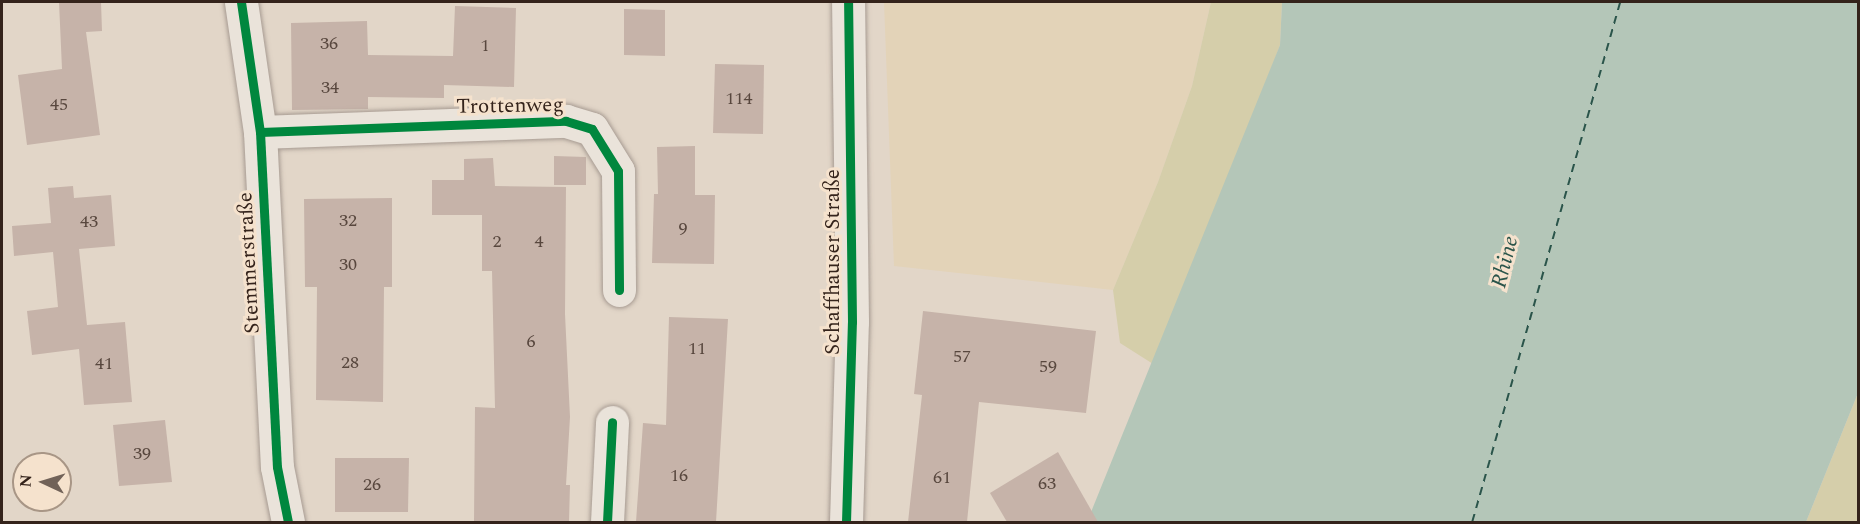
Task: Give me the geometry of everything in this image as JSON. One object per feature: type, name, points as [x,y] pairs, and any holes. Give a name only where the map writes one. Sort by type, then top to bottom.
[{"type":"street","name":"Stemmerstraße","points":[[241,2],[260,132],[278,466],[288,522]]},
{"type":"street","name":"Schaffhauser Straße","points":[[846,522],[852,322],[848,2]]},
{"type":"street","name":"Trottenweg","points":[[260,132],[566,121],[592,129],[618,171],[619,290]]},
{"type":"street","points":[[607,522],[612,422]]},
{"type":"shaded area","points":[[884,2],[1211,2],[1192,86],[1158,182],[1113,290],[894,266]]},
{"type":"shaded area","points":[[1211,2],[1282,2],[1280,45],[1161,369],[1120,343],[1113,290],[1158,182],[1192,86]]},
{"type":"shaded area","points":[[1858,393],[1858,522],[1806,522]]},
{"type":"water","name":"Rhine","points":[[1282,2],[1858,2],[1858,393],[1806,522],[1087,522],[1280,45]]},
{"type":"building","points":[[59,2],[101,2],[102,31],[86,32],[100,135],[27,145],[18,75],[62,69]]},
{"type":"building","points":[[455,6],[516,8],[514,87],[444,85],[444,98],[368,97],[368,109],[292,110],[291,23],[367,21],[368,55],[453,56]]},
{"type":"building","points":[[624,9],[665,10],[665,56],[624,55]]},
{"type":"building","points":[[715,64],[764,65],[763,134],[713,133]]},
{"type":"building","points":[[695,146],[695,195],[715,195],[714,264],[652,263],[654,194],[658,194],[657,147]]},
{"type":"building","points":[[554,156],[586,157],[586,185],[554,185]]},
{"type":"building","points":[[493,158],[495,186],[566,187],[565,314],[570,417],[566,485],[570,485],[569,522],[474,522],[475,407],[495,408],[492,271],[482,271],[482,215],[432,215],[432,180],[464,180],[464,159]]},
{"type":"building","points":[[73,186],[74,198],[111,195],[115,246],[79,249],[87,325],[125,322],[132,402],[84,405],[79,349],[32,355],[27,311],[58,307],[53,252],[14,256],[12,226],[51,223],[48,188]]},
{"type":"building","points":[[392,198],[392,287],[384,287],[383,402],[316,400],[317,287],[305,287],[304,199]]},
{"type":"building","points":[[923,311],[1096,331],[1086,413],[979,402],[967,522],[908,522],[922,395],[914,394]]},
{"type":"building","points":[[669,317],[728,319],[716,522],[636,522],[643,423],[666,425]]},
{"type":"building","points":[[165,420],[172,482],[119,486],[113,425]]},
{"type":"building","points":[[1058,452],[1098,522],[1007,522],[990,493]]},
{"type":"building","points":[[335,458],[409,458],[408,512],[335,512]]},
{"type":"ferry route","points":[[1472,522],[1620,2]]},
{"type":"cycle path","points":[[241,2],[260,132],[277,467],[288,522]]},
{"type":"cycle path","points":[[846,522],[852,322],[848,2]]},
{"type":"cycle path","points":[[260,132],[566,121],[592,129],[618,171],[619,290]]},
{"type":"cycle path","points":[[607,522],[612,422]]}]
